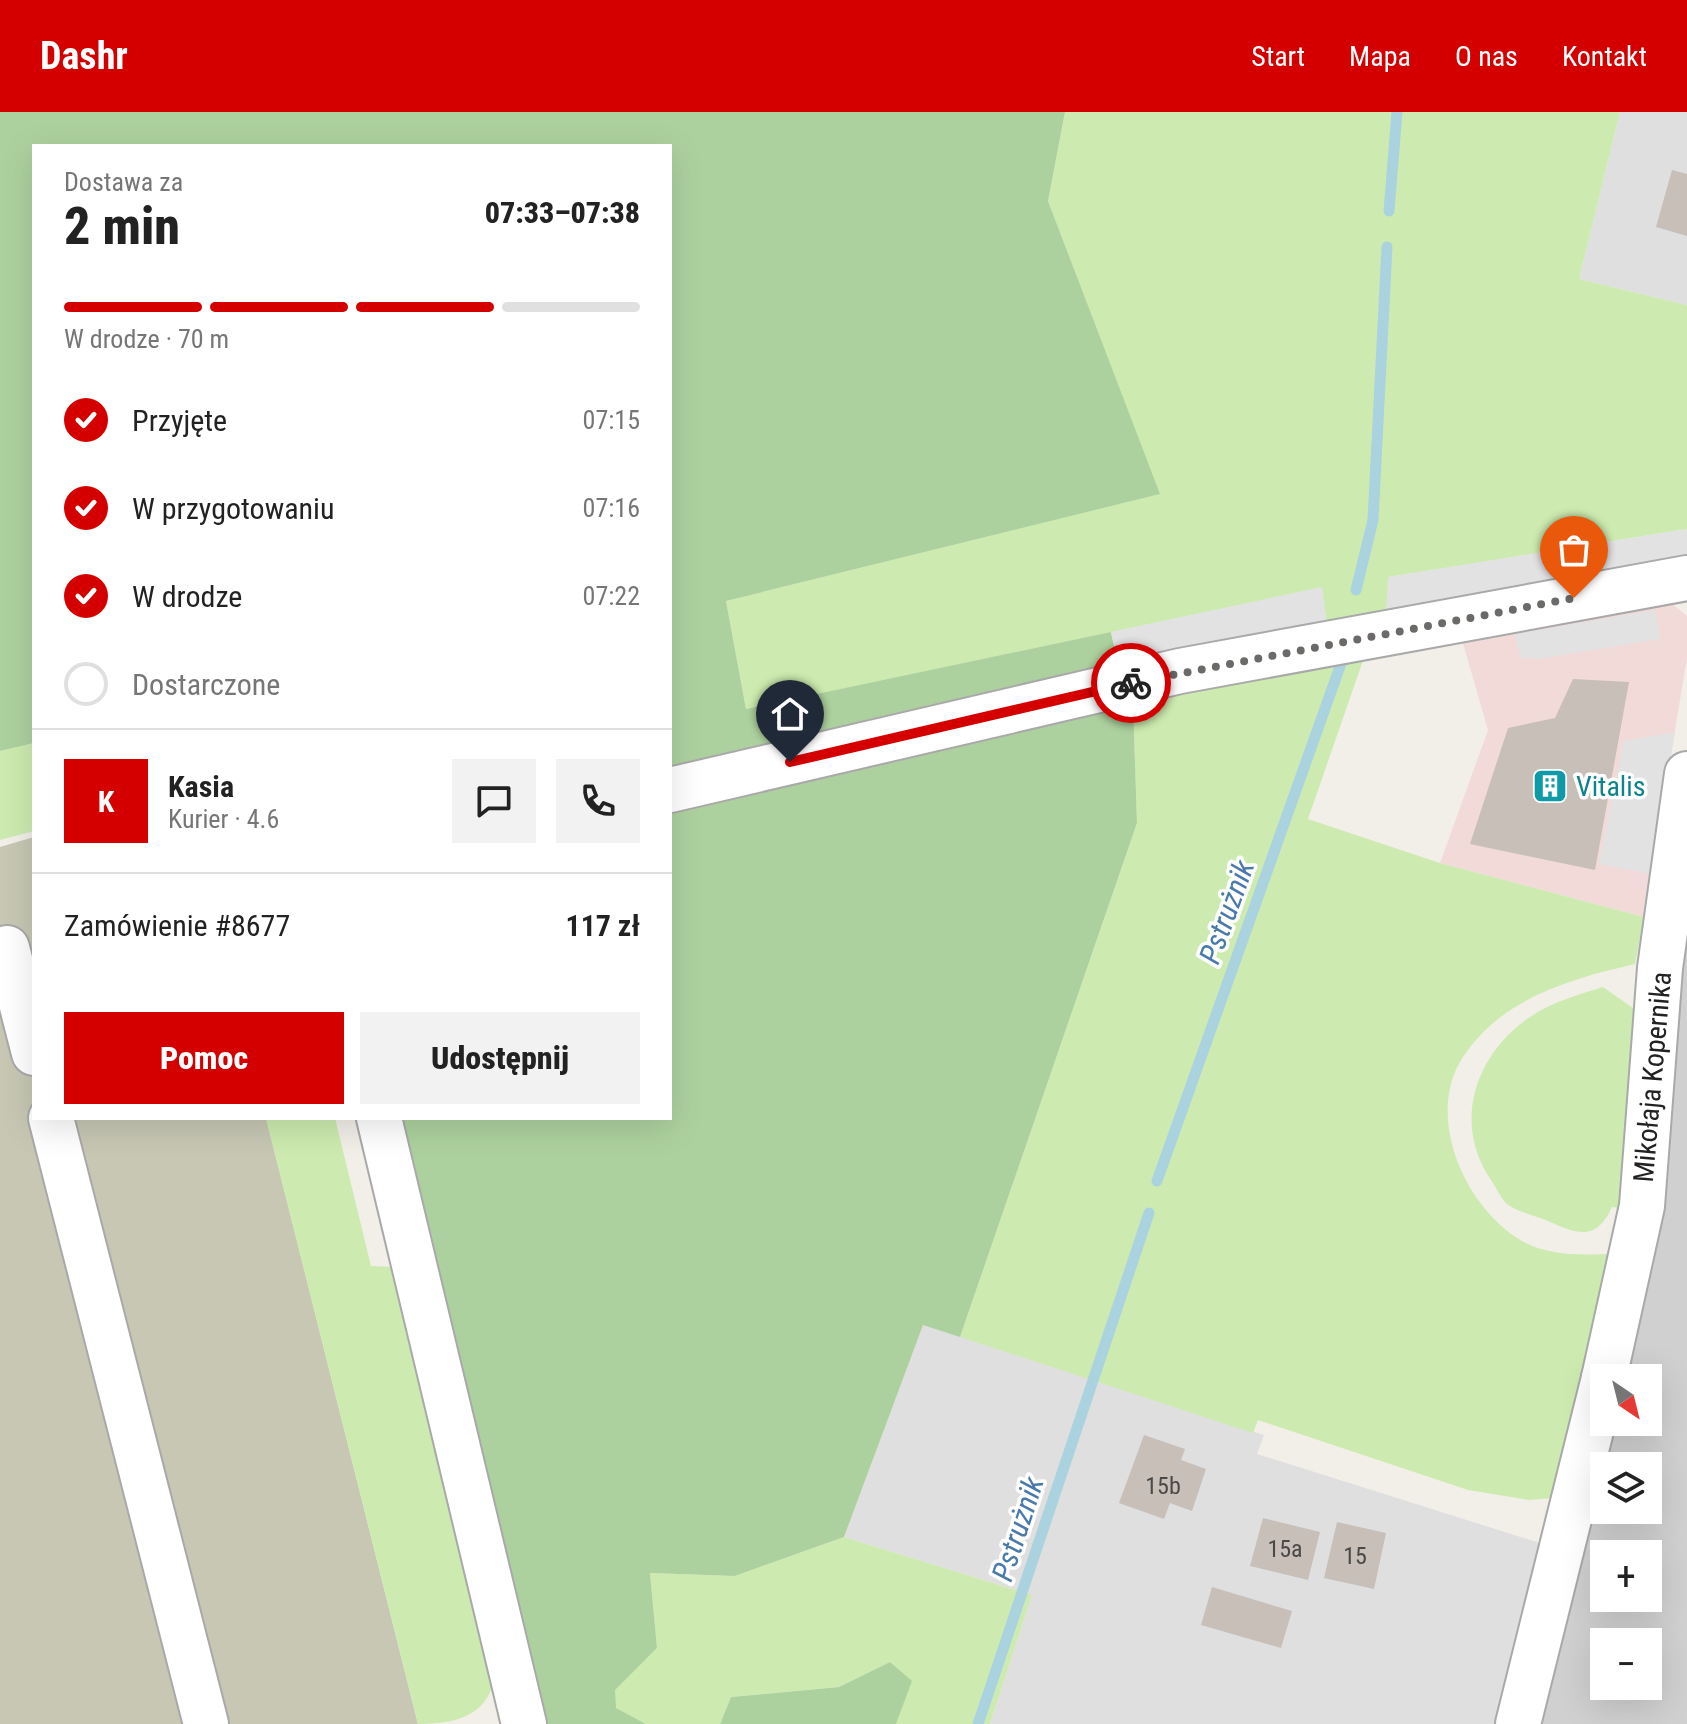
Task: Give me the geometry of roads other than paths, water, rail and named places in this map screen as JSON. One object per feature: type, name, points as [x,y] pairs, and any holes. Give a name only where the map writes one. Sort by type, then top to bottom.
[{"type":"street","points":[[672,790],[1180,671],[1687,578]]},
{"type":"street","name":"Mikołaja Kopernika","points":[[1607,1364],[1642,1206],[1660,968],[1687,774]]},
{"type":"street","points":[[14,946],[32,1042]]},
{"type":"street","points":[[52,1120],[206,1724]]},
{"type":"street","points":[[379,1120],[518,1723]]},
{"type":"street","name":"Mikołaja Kopernika","points":[[1518,1724],[1590,1434]]},
{"type":"waterway","name":"Pstrużnik","points":[[1389,211],[1397,112]]},
{"type":"waterway","name":"Pstrużnik","points":[[1356,590],[1373,520],[1387,247]]},
{"type":"waterway","name":"Pstrużnik","points":[[1157,1181],[1343,658]]},
{"type":"waterway","name":"Pstrużnik","points":[[978,1724],[1149,1213]]},
{"type":"place","name":"Vitalis","points":[[1550,786]]}]
